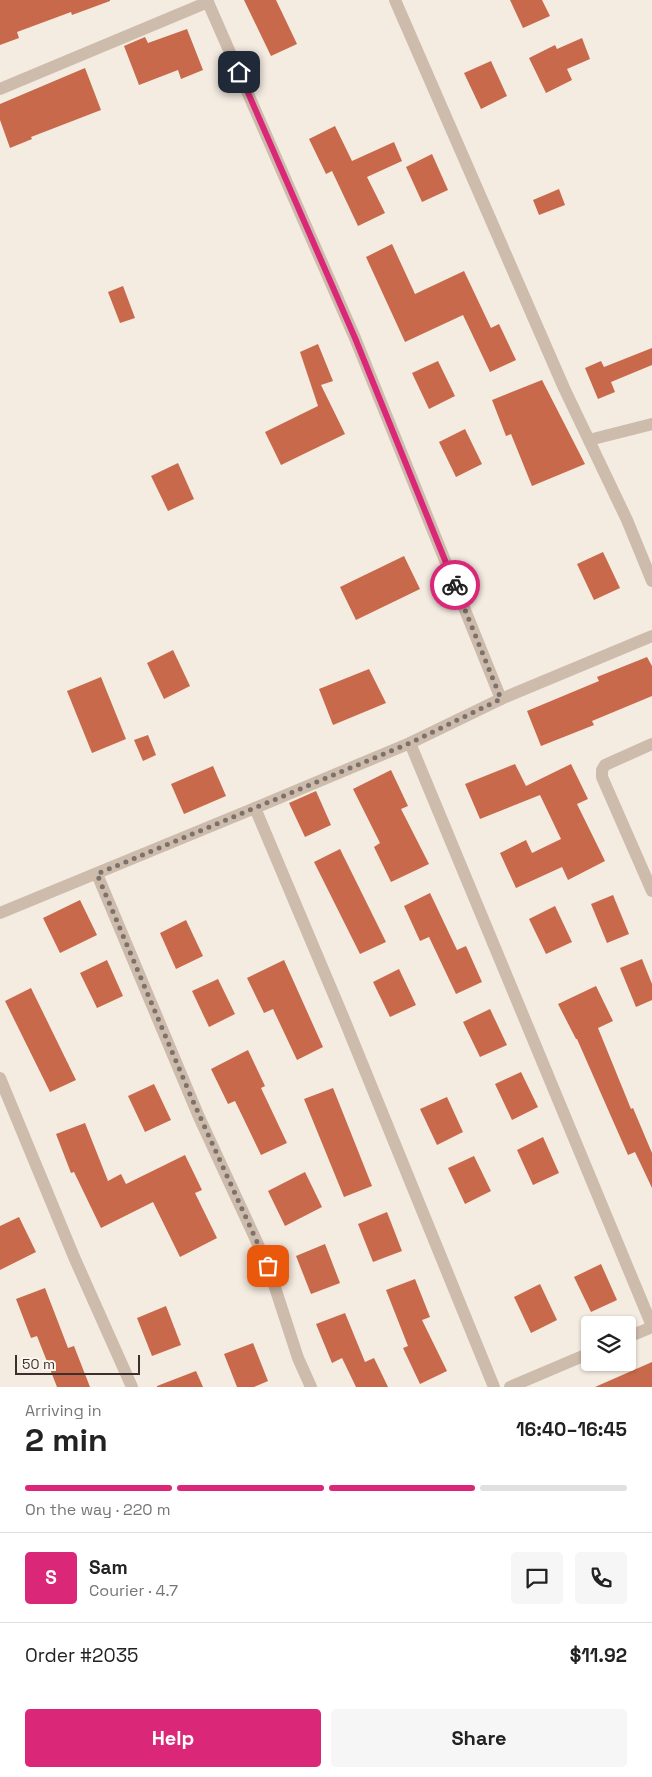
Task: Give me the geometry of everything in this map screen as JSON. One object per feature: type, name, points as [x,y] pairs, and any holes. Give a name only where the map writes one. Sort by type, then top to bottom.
[{"type":"street","points":[[395,0],[564,388],[628,520],[652,581]]},
{"type":"street","points":[[0,89],[208,1],[355,338],[501,699]]},
{"type":"street","points":[[589,440],[652,424]]},
{"type":"street","points":[[0,914],[410,743],[501,699],[652,636]]},
{"type":"street","points":[[410,743],[652,1327],[636,1334]]},
{"type":"street","points":[[652,744],[606,764],[602,770],[602,777],[652,891]]},
{"type":"street","points":[[255,808],[344,1019],[494,1387]]},
{"type":"street","points":[[97,874],[188,1090],[268,1266],[298,1358],[311,1387]]},
{"type":"street","points":[[0,1078],[74,1257],[132,1387]]},
{"type":"street","points":[[510,1387],[581,1357]]},
{"type":"building","points":[[0,0],[110,1],[72,15],[71,12],[17,32],[19,38],[0,45]]},
{"type":"building","points":[[244,0],[276,0],[297,44],[271,56]]},
{"type":"building","points":[[510,0],[542,0],[550,16],[523,28]]},
{"type":"building","points":[[187,29],[203,70],[181,79],[178,70],[139,85],[124,46],[145,37],[148,43]]},
{"type":"building","points":[[582,38],[590,59],[567,69],[572,80],[546,93],[529,58],[555,45],[557,49]]},
{"type":"building","points":[[491,61],[507,96],[481,109],[464,73]]},
{"type":"building","points":[[85,68],[101,110],[31,137],[32,139],[10,148],[0,120],[0,104]]},
{"type":"building","points":[[335,126],[352,161],[394,142],[402,161],[367,177],[385,213],[358,226],[332,171],[326,174],[309,139]]},
{"type":"building","points":[[432,154],[448,190],[422,202],[406,167]]},
{"type":"building","points":[[559,189],[565,205],[539,215],[533,200]]},
{"type":"building","points":[[392,244],[415,294],[464,271],[491,328],[499,324],[516,360],[490,372],[463,315],[405,342],[366,257]]},
{"type":"building","points":[[123,286],[135,318],[120,323],[108,292]]},
{"type":"building","points":[[318,344],[333,381],[321,385],[345,434],[281,465],[265,432],[318,406],[300,352]]},
{"type":"building","points":[[652,348],[652,365],[611,382],[615,392],[598,399],[585,368],[601,361],[604,367]]},
{"type":"building","points":[[438,361],[455,396],[429,409],[412,373]]},
{"type":"building","points":[[542,380],[585,464],[532,486],[511,434],[506,436],[492,400]]},
{"type":"building","points":[[465,429],[482,464],[456,477],[439,442]]},
{"type":"building","points":[[178,463],[194,499],[168,511],[151,476]]},
{"type":"building","points":[[603,552],[620,588],[594,600],[577,564]]},
{"type":"building","points":[[404,556],[420,589],[356,620],[340,587]]},
{"type":"building","points":[[173,650],[190,686],[164,699],[147,663]]},
{"type":"building","points":[[647,657],[652,666],[652,696],[592,721],[594,725],[541,746],[527,711],[599,681],[597,677]]},
{"type":"building","points":[[369,669],[386,703],[333,725],[319,689]]},
{"type":"building","points":[[101,677],[126,739],[92,753],[67,691]]},
{"type":"building","points":[[148,735],[156,755],[143,761],[134,740]]},
{"type":"building","points":[[515,764],[526,786],[571,764],[588,799],[577,804],[605,861],[568,880],[562,867],[516,888],[500,853],[526,840],[532,853],[561,839],[540,795],[480,819],[465,784]]},
{"type":"building","points":[[213,766],[226,796],[184,814],[171,784]]},
{"type":"building","points":[[391,770],[408,806],[401,809],[429,864],[391,882],[374,847],[380,843],[353,789]]},
{"type":"building","points":[[316,791],[331,825],[305,837],[289,803]]},
{"type":"building","points":[[340,849],[386,942],[360,954],[314,862]]},
{"type":"building","points":[[430,893],[457,950],[466,946],[482,982],[456,994],[429,937],[420,941],[404,906]]},
{"type":"building","points":[[613,895],[629,934],[607,943],[591,904]]},
{"type":"building","points":[[80,900],[97,935],[60,953],[43,918]]},
{"type":"building","points":[[555,906],[572,942],[546,954],[529,919]]},
{"type":"building","points":[[186,920],[203,956],[176,969],[160,933]]},
{"type":"building","points":[[642,959],[652,984],[652,1000],[636,1007],[620,968]]},
{"type":"building","points":[[107,960],[123,996],[97,1008],[80,973]]},
{"type":"building","points":[[284,960],[323,1047],[297,1060],[273,1009],[264,1013],[247,978]]},
{"type":"building","points":[[399,969],[416,1005],[390,1017],[373,982]]},
{"type":"building","points":[[218,979],[235,1014],[209,1027],[192,991]]},
{"type":"building","points":[[596,986],[613,1021],[598,1028],[631,1109],[633,1108],[652,1153],[652,1188],[635,1152],[628,1155],[577,1039],[558,1004]]},
{"type":"building","points":[[31,988],[76,1080],[50,1092],[5,1001]]},
{"type":"building","points":[[490,1009],[507,1045],[480,1057],[463,1022]]},
{"type":"building","points":[[248,1050],[265,1086],[261,1088],[287,1143],[261,1155],[235,1101],[228,1104],[211,1069]]},
{"type":"building","points":[[521,1072],[538,1107],[512,1120],[495,1084]]},
{"type":"building","points":[[154,1084],[171,1120],[145,1132],[128,1096]]},
{"type":"building","points":[[333,1088],[372,1186],[344,1197],[304,1099]]},
{"type":"building","points":[[447,1097],[463,1132],[437,1145],[420,1109]]},
{"type":"building","points":[[85,1123],[108,1181],[121,1174],[126,1184],[185,1155],[202,1190],[195,1193],[217,1238],[180,1257],[153,1202],[101,1228],[74,1172],[71,1173],[56,1134]]},
{"type":"building","points":[[543,1137],[559,1173],[533,1185],[517,1150]]},
{"type":"building","points":[[474,1156],[491,1191],[465,1204],[448,1168]]},
{"type":"building","points":[[305,1172],[322,1207],[285,1226],[268,1191]]},
{"type":"building","points":[[387,1212],[402,1251],[373,1262],[358,1224]]},
{"type":"building","points":[[19,1217],[36,1252],[0,1270],[0,1226]]},
{"type":"building","points":[[325,1244],[340,1283],[311,1294],[296,1256]]},
{"type":"building","points":[[601,1264],[617,1300],[591,1312],[574,1277]]},
{"type":"building","points":[[415,1279],[430,1317],[422,1320],[447,1371],[420,1384],[403,1348],[408,1346],[386,1290]]},
{"type":"building","points":[[540,1284],[557,1320],[531,1333],[514,1297]]},
{"type":"building","points":[[45,1288],[68,1348],[74,1346],[90,1387],[57,1387],[37,1336],[31,1338],[16,1299]]},
{"type":"building","points":[[166,1306],[181,1345],[152,1356],[137,1318]]},
{"type":"building","points":[[345,1313],[365,1362],[374,1358],[388,1387],[356,1387],[342,1358],[332,1363],[316,1324]]},
{"type":"building","points":[[253,1343],[268,1381],[254,1387],[237,1387],[224,1354]]},
{"type":"building","points":[[652,1362],[652,1387],[595,1387],[631,1371],[636,1371],[636,1369]]},
{"type":"building","points":[[196,1371],[203,1387],[157,1387],[157,1386]]},
{"type":"way so far","points":[[268,1266],[153,1010],[97,874],[410,743],[501,699],[455,585]]},
{"type":"route","points":[[239,72],[355,338],[455,585]]}]
